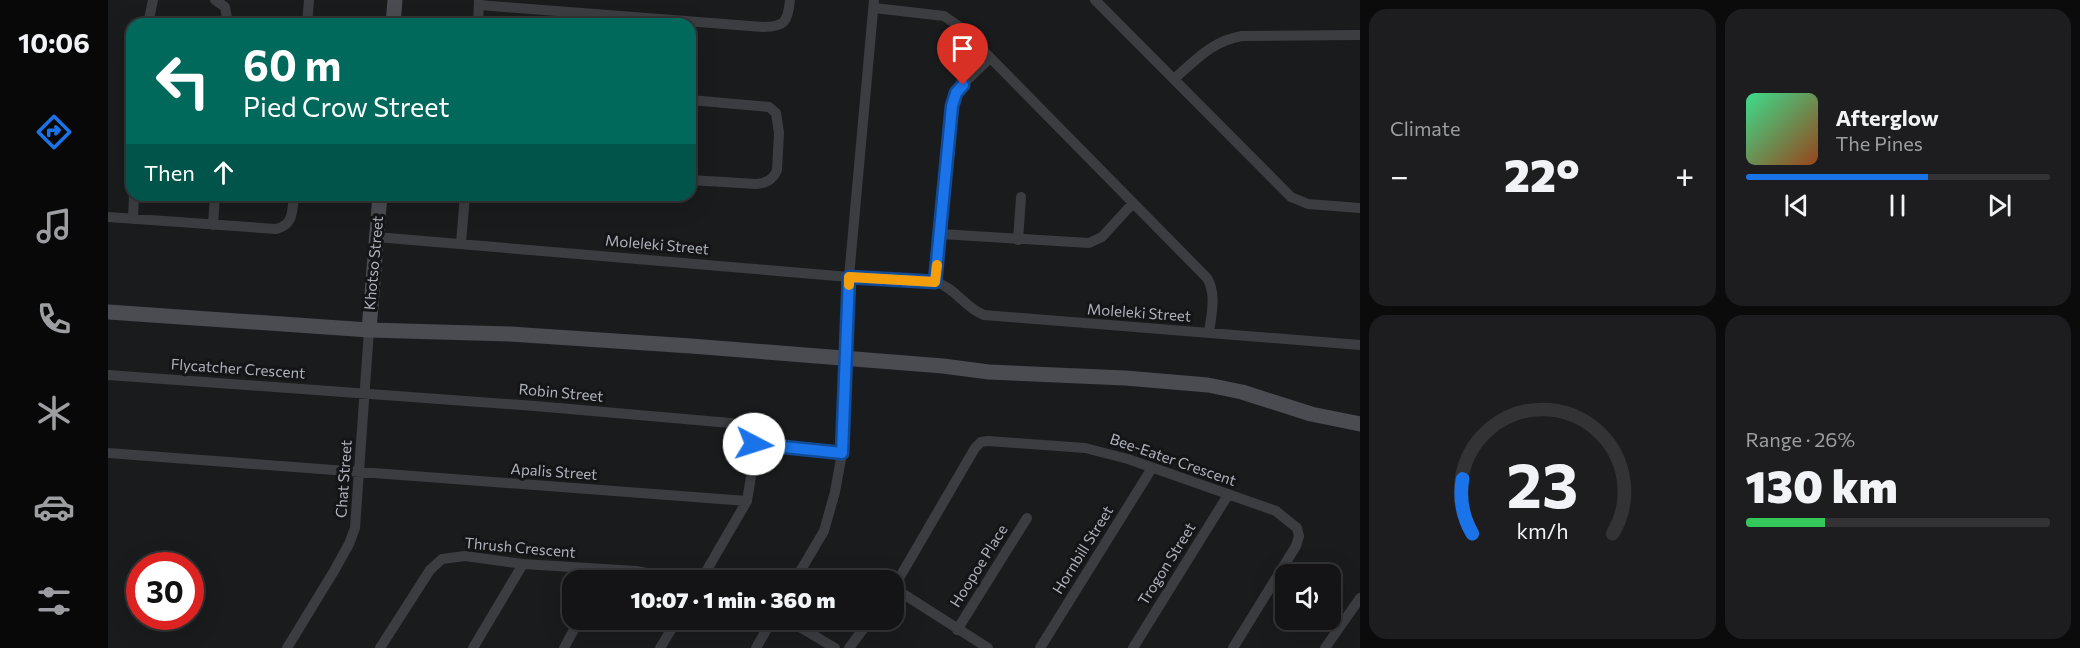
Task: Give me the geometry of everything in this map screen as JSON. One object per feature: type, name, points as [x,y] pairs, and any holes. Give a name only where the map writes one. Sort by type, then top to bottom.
[{"type":"street","points":[[149,18],[153,0]]},
{"type":"street","points":[[215,0],[225,7],[227,18]]},
{"type":"street","points":[[308,18],[309,0]]},
{"type":"street","points":[[394,18],[395,0]]},
{"type":"street","points":[[696,21],[764,27],[778,26],[785,21],[789,12],[790,0]]},
{"type":"street","points":[[1095,0],[1292,197],[1308,204],[1360,208]]},
{"type":"street","points":[[478,18],[479,2],[661,18]]},
{"type":"street","points":[[801,570],[824,531],[835,492],[842,453],[849,277],[874,4]]},
{"type":"street","name":"Moleleki Street","points":[[874,4],[944,16],[954,21],[1209,282],[1212,296],[1209,333]]},
{"type":"street","points":[[1174,79],[1214,45],[1242,36],[1360,36]]},
{"type":"street","points":[[935,282],[953,99],[963,85],[990,58]]},
{"type":"street","points":[[696,101],[769,107],[776,113],[779,133],[777,170],[775,176],[765,182],[756,184],[696,180]]},
{"type":"street","points":[[1018,240],[1022,197]]},
{"type":"street","points":[[132,219],[134,201]]},
{"type":"street","points":[[213,225],[215,201]]},
{"type":"street","points":[[108,217],[281,228],[291,220],[293,201]]},
{"type":"street","name":"Khotso Street","points":[[369,330],[379,201]]},
{"type":"street","points":[[461,243],[464,201]]},
{"type":"street","points":[[941,234],[1089,243],[1102,237],[1133,203]]},
{"type":"street","name":"Moleleki Street","points":[[376,237],[849,277],[935,282],[944,284],[976,312],[984,315],[1360,345]]},
{"type":"street","points":[[108,312],[369,330],[510,334],[845,358],[1012,373],[1125,378],[1208,385],[1242,392],[1311,414],[1360,424]]},
{"type":"street","name":"Chat Street","points":[[287,648],[349,544],[356,520],[369,330]]},
{"type":"street","name":"Flycatcher Crescent","points":[[108,375],[365,394]]},
{"type":"street","name":"Robin Street","points":[[365,394],[736,422],[752,429],[754,444]]},
{"type":"street","name":"Bee-Eater Crescent","points":[[904,571],[975,448],[981,442],[1085,448],[1128,459],[1276,511],[1294,524],[1299,532],[1290,558],[1233,648]]},
{"type":"street","points":[[707,570],[747,501],[752,480],[754,444],[842,453]]},
{"type":"street","points":[[108,453],[359,472]]},
{"type":"street","name":"Hornbill Street","points":[[1040,648],[1152,468]]},
{"type":"street","name":"Apalis Street","points":[[359,472],[747,501]]},
{"type":"street","name":"Trogon Street","points":[[1132,648],[1227,495]]},
{"type":"street","name":"Hoopoe Place","points":[[957,630],[1027,518]]},
{"type":"street","name":"Thrush Crescent","points":[[380,648],[430,570],[441,559],[465,556],[566,570]]},
{"type":"street","points":[[473,648],[523,564]]},
{"type":"street","points":[[904,595],[988,648]]},
{"type":"street","points":[[1325,648],[1360,598]]},
{"type":"street","points":[[564,648],[574,630]]},
{"type":"street","points":[[660,648],[671,630]]},
{"type":"street","points":[[756,648],[766,630]]},
{"type":"street","points":[[805,630],[835,648]]},
{"type":"street","points":[[849,648],[862,630]]},
{"type":"slow traffic","points":[[849,285],[849,277],[935,282],[937,265]]},
{"type":"route","points":[[754,444],[842,453],[849,277],[935,282],[952,106],[956,93],[963,85]]}]
